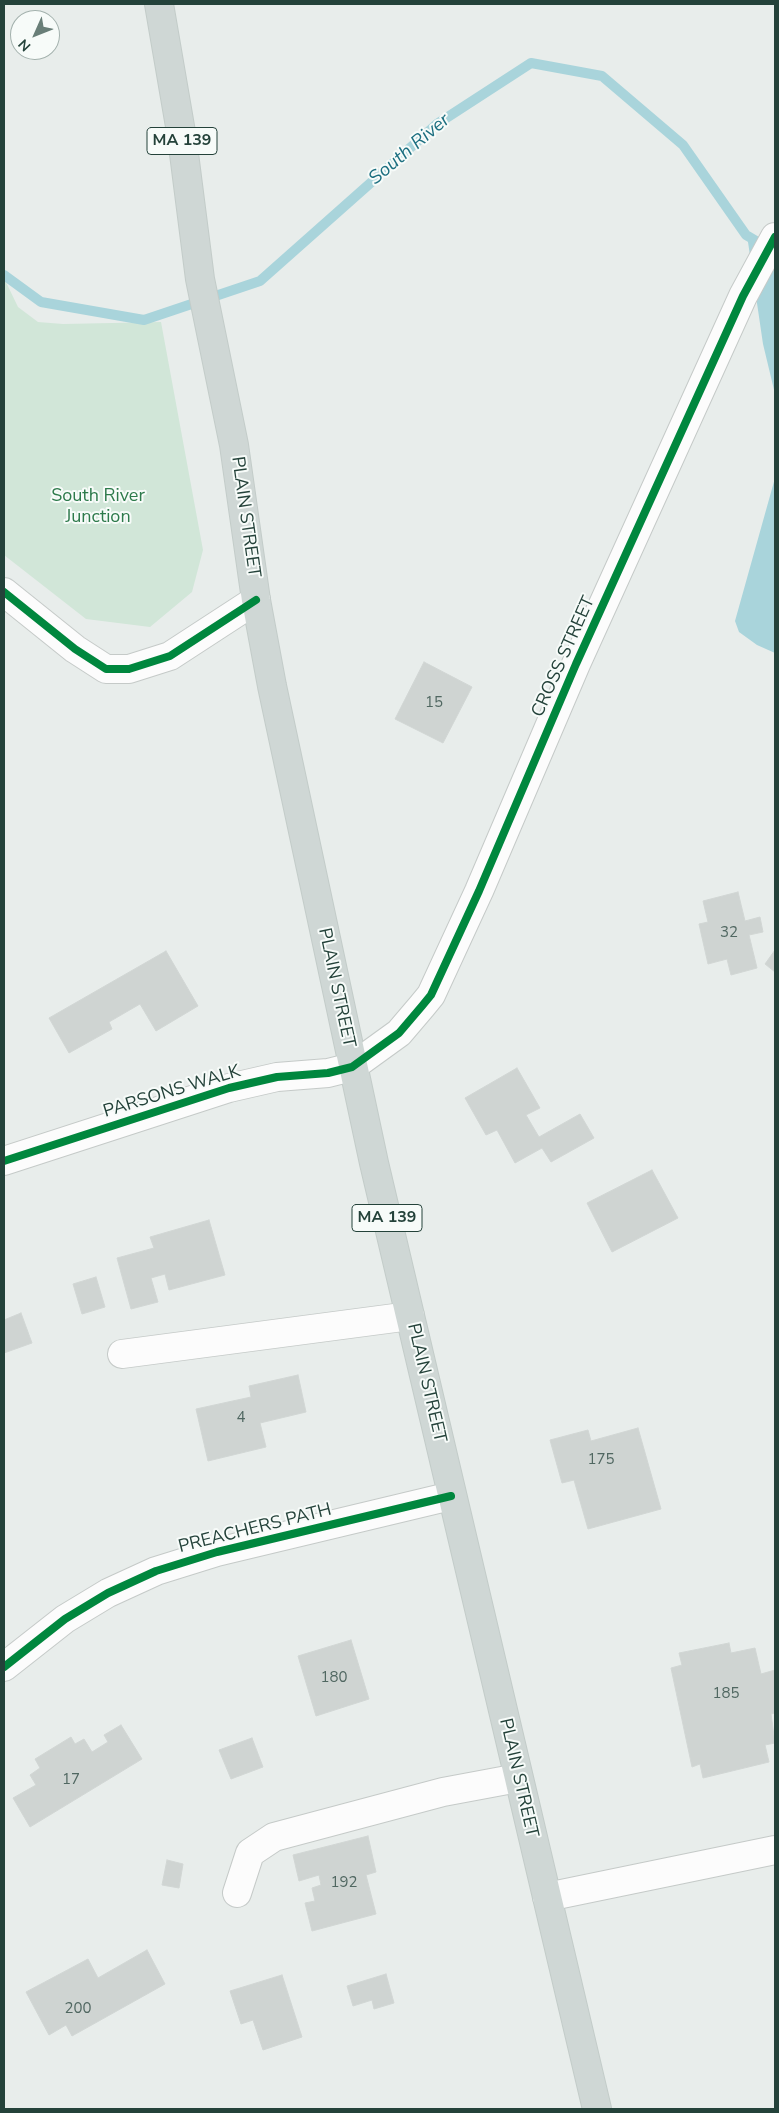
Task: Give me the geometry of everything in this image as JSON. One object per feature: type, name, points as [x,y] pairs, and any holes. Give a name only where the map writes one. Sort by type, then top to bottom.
[{"type":"main road","name":"PLAIN STREET","points":[[159,4],[182,138],[200,279],[234,445],[256,600],[352,1068],[451,1496],[597,2109]]},
{"type":"street","name":"CROSS STREET","points":[[352,1068],[399,1033],[431,995],[512,816],[576,664],[743,296],[775,237]]},
{"type":"street","points":[[4,592],[75,649],[106,669],[129,669],[170,656],[256,600]]},
{"type":"street","name":"PARSONS WALK","points":[[4,1161],[229,1088],[277,1077],[328,1073],[352,1068]]},
{"type":"street","points":[[122,1354],[410,1316]]},
{"type":"street","name":"PREACHERS PATH","points":[[4,1667],[65,1619],[108,1593],[156,1571],[217,1552],[451,1496]]},
{"type":"street","points":[[237,1893],[250,1853],[274,1837],[443,1792],[518,1778]]},
{"type":"street","points":[[547,1897],[774,1849]]},
{"type":"green space","name":"South River Junction","points":[[4,278],[18,307],[38,322],[63,324],[161,322],[203,550],[192,592],[150,627],[86,619],[4,555]]},
{"type":"water","points":[[775,241],[775,394],[763,344],[748,242]]},
{"type":"water","points":[[775,478],[775,653],[757,645],[739,632],[735,621]]},
{"type":"building","points":[[424,662],[472,687],[443,743],[395,719]]},
{"type":"building","points":[[738,892],[745,921],[760,917],[763,932],[749,935],[757,968],[731,975],[727,959],[708,964],[699,924],[708,922],[703,901]]},
{"type":"building","points":[[775,950],[775,972],[765,964]]},
{"type":"building","points":[[166,951],[198,1006],[156,1031],[140,1004],[109,1022],[112,1029],[69,1053],[49,1018]]},
{"type":"building","points":[[517,1068],[540,1108],[526,1115],[539,1137],[580,1114],[594,1138],[551,1162],[542,1148],[515,1163],[497,1130],[486,1135],[465,1098]]},
{"type":"building","points":[[652,1170],[678,1218],[612,1252],[587,1203]]},
{"type":"building","points":[[209,1220],[225,1275],[169,1290],[165,1274],[151,1278],[158,1302],[131,1309],[117,1258],[154,1248],[150,1237]]},
{"type":"building","points":[[96,1277],[105,1307],[82,1314],[73,1284]]},
{"type":"building","points":[[21,1313],[32,1343],[4,1353],[4,1320]]},
{"type":"building","points":[[298,1375],[306,1412],[260,1423],[266,1447],[208,1461],[196,1409],[251,1397],[249,1386]]},
{"type":"building","points":[[638,1428],[661,1509],[588,1529],[574,1480],[562,1483],[550,1440],[588,1430],[591,1441]]},
{"type":"building","points":[[351,1640],[369,1699],[316,1716],[298,1656]]},
{"type":"building","points":[[729,1643],[731,1653],[755,1648],[761,1674],[775,1670],[775,1713],[771,1714],[775,1743],[765,1745],[769,1762],[703,1778],[700,1764],[692,1767],[671,1668],[682,1665],[679,1653]]},
{"type":"building","points":[[121,1725],[142,1759],[30,1827],[13,1798],[36,1785],[30,1775],[40,1768],[35,1759],[71,1737],[75,1744],[84,1739],[92,1752],[108,1742],[104,1735]]},
{"type":"building","points":[[252,1738],[263,1767],[231,1779],[219,1750]]},
{"type":"building","points":[[368,1836],[376,1872],[366,1875],[376,1914],[312,1931],[305,1903],[315,1901],[312,1888],[321,1885],[319,1875],[299,1881],[293,1855]]},
{"type":"building","points":[[167,1860],[183,1864],[179,1888],[162,1885]]},
{"type":"building","points":[[147,1950],[165,1984],[72,2036],[66,2025],[49,2035],[26,1992],[88,1959],[98,1978]]},
{"type":"building","points":[[386,1974],[394,2003],[374,2009],[372,2000],[353,2006],[347,1986]]},
{"type":"building","points":[[282,1975],[302,2037],[263,2050],[253,2020],[241,2024],[230,1991]]},
{"type":"waterway","name":"South River","points":[[4,275],[41,302],[144,320],[260,281],[437,124],[531,63],[602,76],[683,145],[746,235],[768,248]]},
{"type":"cycle path","points":[[4,1161],[229,1088],[277,1077],[328,1073],[352,1067],[399,1033],[422,1006],[431,995],[479,891],[576,664],[743,296],[775,237]]},
{"type":"cycle path","points":[[4,592],[75,649],[106,669],[129,669],[170,656],[256,600]]},
{"type":"cycle path","points":[[4,1667],[65,1619],[108,1593],[156,1571],[217,1552],[451,1496]]}]
